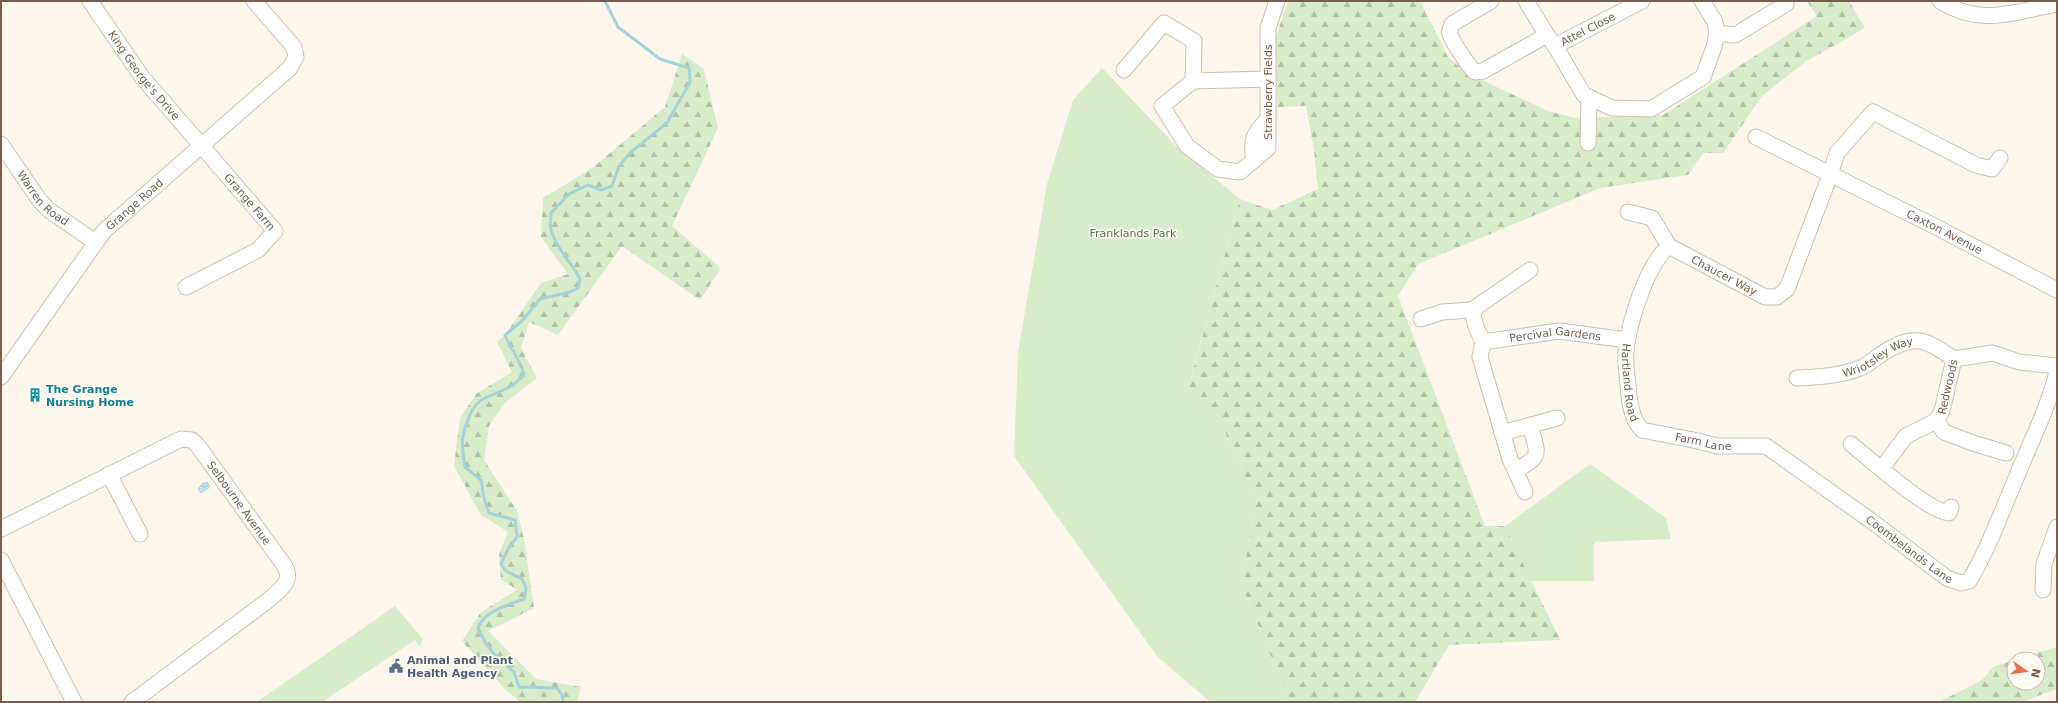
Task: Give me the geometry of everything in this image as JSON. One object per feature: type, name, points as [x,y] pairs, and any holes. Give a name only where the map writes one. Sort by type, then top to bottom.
[{"type":"street","name":"King George's Drive","points":[[90,1],[142,77],[192,137],[202,146]]},
{"type":"street","name":"Grange Road","points":[[1,377],[51,308],[95,242],[114,222],[290,68],[296,57],[294,47],[254,1]]},
{"type":"street","name":"Strawberry Fields","points":[[1193,81],[1162,106],[1187,146],[1218,169],[1240,172],[1268,148],[1268,28],[1276,1]]},
{"type":"street","name":"Attel Close","points":[[1491,1],[1452,24],[1451,27],[1450,34],[1470,67],[1475,72],[1483,71],[1642,1]]},
{"type":"street","points":[[1526,1],[1584,95],[1612,108],[1651,109],[1703,77],[1717,33],[1715,22],[1702,1]]},
{"type":"street","points":[[1940,1],[1952,8],[1973,16],[1991,17],[2057,4]]},
{"type":"street","points":[[1717,33],[1735,35],[1786,4]]},
{"type":"street","points":[[1124,70],[1164,23],[1194,41],[1193,81],[1267,79]]},
{"type":"street","points":[[1588,143],[1589,97]]},
{"type":"street","name":"Chaucer Way","points":[[1669,246],[1765,297],[1777,297],[1787,289],[1837,153],[1873,112],[1976,165],[1992,169],[2000,158]]},
{"type":"street","points":[[1756,137],[1830,175]]},
{"type":"street","name":"Warren Road","points":[[1,144],[40,201],[49,210],[95,242]]},
{"type":"street","name":"Grange Farm","points":[[186,287],[258,250],[275,231],[202,146]]},
{"type":"street","name":"Caxton Avenue","points":[[1830,175],[1936,227],[2057,290]]},
{"type":"street","points":[[1628,212],[1652,218],[1669,246]]},
{"type":"street","name":"Hartland Road","points":[[1642,430],[1636,424],[1629,394],[1626,353],[1627,340],[1633,312],[1649,276],[1662,252],[1669,246]]},
{"type":"street","points":[[1421,319],[1442,312],[1472,310],[1530,270]]},
{"type":"street","points":[[1472,310],[1476,327],[1483,342],[1480,357],[1502,433],[1510,459],[1525,492]]},
{"type":"street","name":"Percival Gardens","points":[[1483,342],[1559,331],[1627,340]]},
{"type":"street","name":"Wriotsley Way","points":[[1797,378],[1831,377],[1862,368],[1904,342],[1915,340],[1933,344],[1954,359]]},
{"type":"street","name":"Redwoods","points":[[1882,468],[1906,436],[1936,421],[1942,411],[1954,359],[1992,353],[2019,362],[2057,366]]},
{"type":"street","name":"Coombelands Lane","points":[[1766,446],[1870,520],[1947,578],[1961,583],[1969,581],[1996,529],[2050,399],[2057,372]]},
{"type":"street","points":[[1502,433],[1557,418]]},
{"type":"street","name":"Redwoods","points":[[1936,421],[1944,432],[2006,453]]},
{"type":"street","points":[[1516,470],[1535,459],[1537,454],[1530,426]]},
{"type":"street","name":"Farm Lane","points":[[1642,430],[1717,446],[1766,446]]},
{"type":"street","name":"Selbourne Avenue","points":[[1,529],[181,439],[192,440],[288,572],[288,578],[282,588],[266,602],[132,702]]},
{"type":"street","points":[[1851,444],[1936,509],[1949,513],[1951,507]]},
{"type":"street","points":[[109,474],[140,534]]},
{"type":"street","points":[[2048,582],[2044,564],[2057,527]]},
{"type":"street","points":[[1,560],[74,702]]},
{"type":"green space","points":[[1288,1],[1420,1],[1448,57],[1469,74],[1548,111],[1575,118],[1663,115],[1817,16],[1807,1],[1849,1],[1865,28],[1805,62],[1762,96],[1723,153],[1703,153],[1688,175],[1600,188],[1418,264],[1398,296],[1485,526],[1505,526],[1560,640],[1449,645],[1415,702],[1290,702],[1241,584],[1257,501],[1227,437],[1222,420],[1187,393],[1240,199],[1272,210],[1318,189],[1314,150],[1306,106],[1277,107],[1276,37]]},
{"type":"green space","points":[[682,54],[704,69],[718,128],[672,226],[721,268],[700,300],[622,246],[558,335],[529,322],[521,348],[537,378],[505,403],[489,426],[484,460],[517,511],[524,539],[534,608],[488,631],[536,679],[581,687],[577,702],[520,702],[506,690],[462,641],[481,612],[517,590],[501,579],[499,555],[508,532],[481,515],[454,466],[460,418],[476,394],[512,372],[497,342],[505,335],[541,283],[568,274],[541,237],[543,198],[591,169],[665,107]]},
{"type":"green space","name":"Franklands Park","points":[[1102,68],[1177,147],[1240,199],[1187,392],[1222,420],[1227,437],[1257,501],[1241,584],[1290,702],[1210,702],[1157,656],[1014,456],[1018,352],[1047,184],[1073,100]]},
{"type":"green space","points":[[1590,464],[1666,518],[1671,539],[1594,542],[1594,581],[1531,581],[1505,526]]},
{"type":"green space","points":[[395,606],[423,639],[420,647],[415,640],[322,702],[257,702]]},
{"type":"green space","points":[[2057,647],[2057,689],[2022,702],[1939,702],[1982,680],[1993,667],[2006,663],[2006,691],[2046,691],[2046,651],[2043,651]]},
{"type":"water","points":[[207,482],[210,487],[201,493],[198,489],[202,484]]},
{"type":"waterway","points":[[563,702],[562,695],[557,688],[519,687],[514,672],[494,654],[485,642],[478,628],[485,617],[497,609],[524,599],[526,588],[522,579],[506,571],[501,564],[508,549],[517,537],[515,520],[489,513],[484,498],[481,480],[465,467],[462,440],[465,427],[472,410],[476,405],[483,399],[515,383],[524,374],[505,335],[522,321],[540,299],[570,292],[578,288],[580,279],[553,236],[551,227],[551,213],[569,194],[588,185],[601,190],[612,186],[619,166],[631,152],[667,123],[690,82],[689,68],[660,59],[618,27],[605,1]]},
{"type":"place","name":"The Grange Nursing Home","points":[[35,395]]},
{"type":"place","name":"Animal and Plant Health Agency","points":[[396,666]]}]
